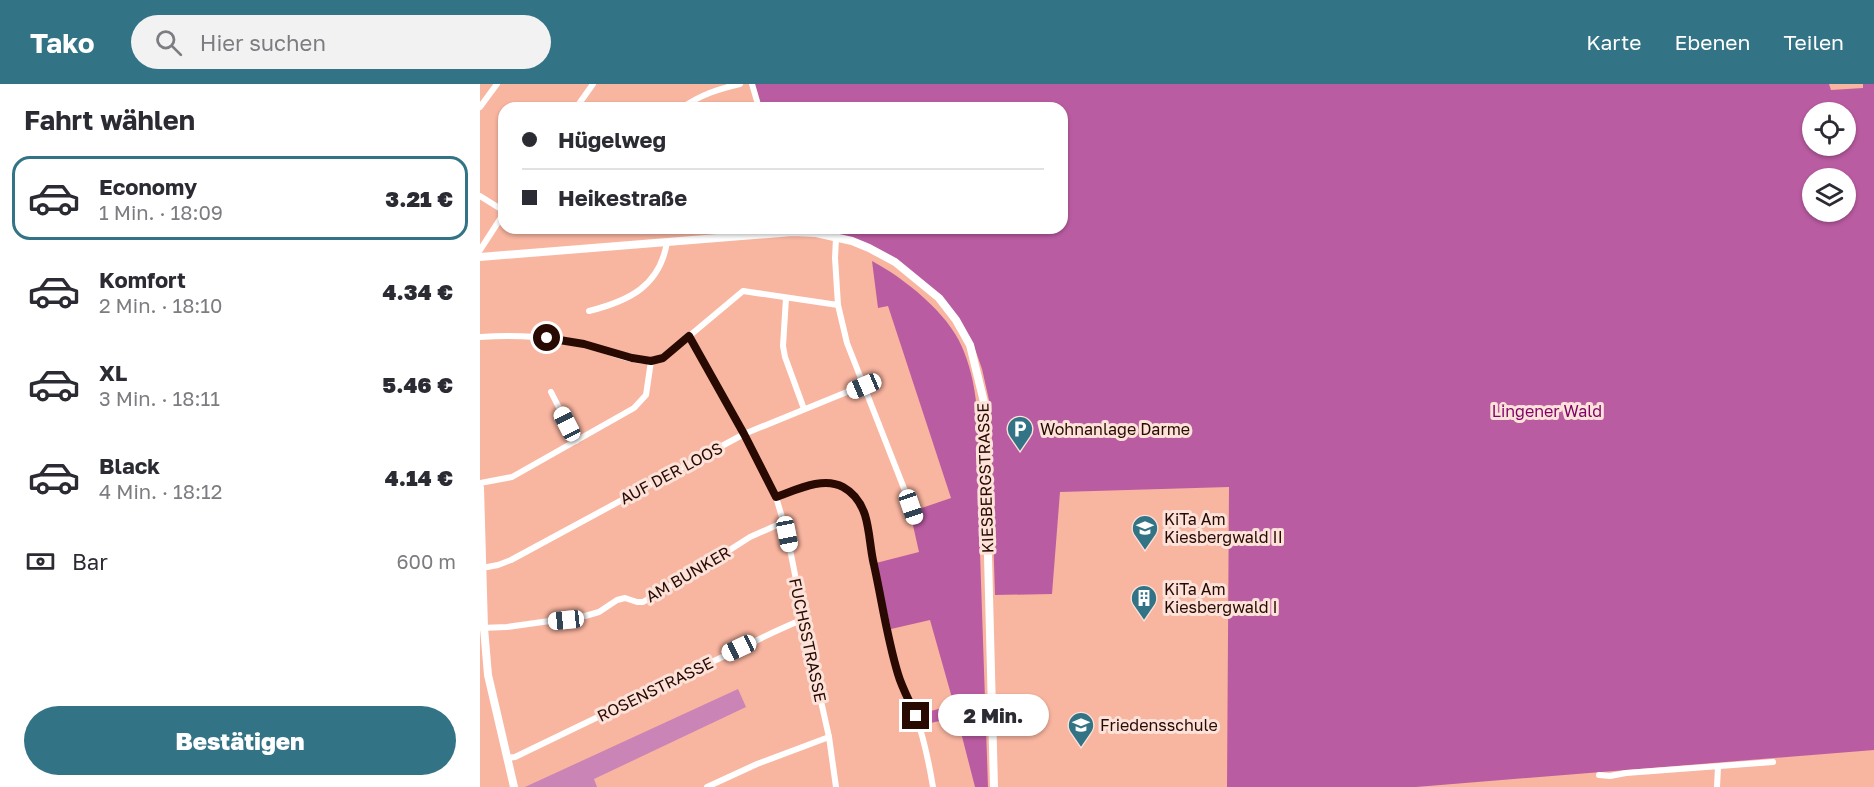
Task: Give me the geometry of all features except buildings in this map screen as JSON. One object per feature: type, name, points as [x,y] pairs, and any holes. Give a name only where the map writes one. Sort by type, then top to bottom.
[{"type":"street","points":[[480,106],[497,84]]},
{"type":"street","points":[[580,102],[593,84]]},
{"type":"street","points":[[690,102],[710,92],[740,84]]},
{"type":"street","points":[[752,84],[757,102]]},
{"type":"street","points":[[480,196],[498,208]]},
{"type":"street","points":[[480,250],[498,222]]},
{"type":"street","name":"KIESBERGSTRASSE","points":[[480,256],[750,234]]},
{"type":"street","name":"KIESBERGSTRASSE","points":[[820,234],[852,241],[869,248],[895,262],[918,279],[939,298],[956,320],[970,345],[984,402],[986,435],[994,787]]},
{"type":"street","points":[[836,238],[838,305],[847,343],[916,519]]},
{"type":"street","points":[[589,311],[621,301],[646,285],[662,264],[667,242]]},
{"type":"street","points":[[480,337],[503,336],[561,340],[651,361],[663,358],[743,291],[838,305]]},
{"type":"street","points":[[786,298],[783,346],[804,409]]},
{"type":"street","name":"FUCHSSTRASSE","points":[[689,336],[776,497],[784,522],[829,737],[836,787]]},
{"type":"street","points":[[480,483],[512,477],[634,408],[646,395],[651,361]]},
{"type":"street","name":"AUF DER LOOS","points":[[482,568],[511,560],[744,434],[864,386]]},
{"type":"street","points":[[551,392],[576,441]]},
{"type":"street","points":[[776,497],[816,484],[829,483],[840,485],[856,498],[865,516],[891,646],[899,676],[916,716],[933,787]]},
{"type":"street","points":[[480,489],[482,628],[488,675],[514,787]]},
{"type":"street","name":"AM BUNKER","points":[[482,628],[507,627],[585,616],[599,612],[617,600],[625,598],[643,602],[714,561],[744,540],[784,522]]},
{"type":"street","name":"ROSENSTRASSE","points":[[507,758],[526,752],[774,632],[794,623],[804,622]]},
{"type":"street","points":[[707,787],[757,764],[829,737]]},
{"type":"street","points":[[1599,775],[1610,776],[1773,762]]},
{"type":"street","points":[[1717,787],[1718,767]]},
{"type":"shaded area","points":[[738,689],[746,707],[594,779],[597,787],[525,787]]},
{"type":"green space","name":"Lingener Wald","points":[[753,84],[1829,84],[1831,90],[1863,88],[1863,84],[1874,84],[1874,750],[1416,787],[1227,787],[1229,487],[1060,492],[1052,594],[995,595],[992,438],[989,400],[982,369],[973,343],[923,283],[854,239],[834,234],[1068,234],[1068,102],[759,102]]},
{"type":"green space","points":[[872,261],[911,287],[947,322],[962,347],[974,390],[978,434],[978,501],[988,787],[975,787],[957,717],[922,725],[919,714],[954,705],[930,620],[891,629],[876,563],[919,552],[910,512],[951,498],[888,306],[878,308]]},
{"type":"place","name":"Wohnanlage Darme","points":[[1020,452]]},
{"type":"place","name":"KiTa Am Kiesbergwald II","points":[[1145,551]]},
{"type":"place","name":"KiTa Am Kiesbergwald I","points":[[1144,621]]},
{"type":"place","name":"Friedensschule","points":[[1081,748]]},
{"type":"route","points":[[547,338],[584,344],[651,361],[663,358],[689,336],[776,497],[816,484],[840,485],[850,491],[865,516],[891,646],[899,676],[916,716]]}]
